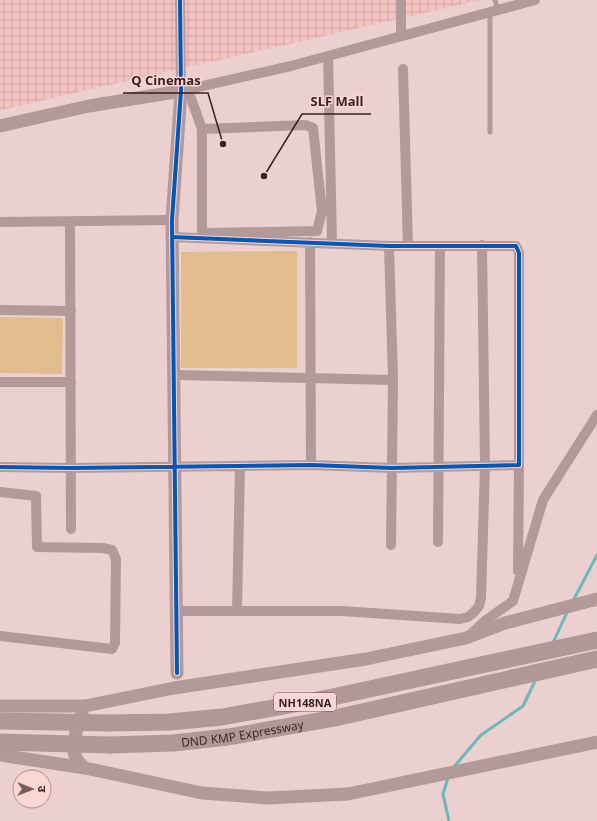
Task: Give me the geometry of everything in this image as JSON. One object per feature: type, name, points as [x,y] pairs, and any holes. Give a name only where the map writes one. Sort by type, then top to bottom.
[{"type":"highway","name":"DND KMP Expressway","points":[[0,721],[109,723],[170,722],[222,717],[328,698],[593,641]]},
{"type":"highway","name":"DND KMP Expressway","points":[[0,742],[110,746],[173,743],[228,737],[335,718],[594,660]]},
{"type":"street","points":[[177,672],[172,220],[185,90],[180,0]]},
{"type":"street","points":[[401,0],[401,36]]},
{"type":"street","points":[[0,126],[89,106],[185,90],[328,56],[401,36],[494,7],[535,0]]},
{"type":"street","points":[[328,56],[332,243]]},
{"type":"street","points":[[403,69],[408,246]]},
{"type":"street","points":[[185,90],[202,129],[202,231],[208,233],[317,231],[322,211],[313,128],[306,126],[202,129]]},
{"type":"street","points":[[0,222],[172,220]]},
{"type":"street","points":[[70,222],[71,529]]},
{"type":"street","points":[[172,238],[390,246],[482,245],[512,246],[518,249],[519,465],[517,590]]},
{"type":"street","points":[[310,242],[311,465]]},
{"type":"street","points":[[176,611],[342,611],[447,619],[468,617],[479,606],[481,598],[485,466],[482,245]]},
{"type":"street","points":[[390,246],[393,380],[391,545]]},
{"type":"street","points":[[438,542],[440,246]]},
{"type":"street","points":[[0,310],[71,311]]},
{"type":"street","points":[[174,375],[311,380],[393,380]]},
{"type":"street","points":[[0,382],[71,382]]},
{"type":"street","points":[[466,638],[475,632],[486,620],[510,604],[517,590],[531,535],[543,500],[597,415]]},
{"type":"street","points":[[0,467],[71,468],[311,465],[439,468],[519,465]]},
{"type":"street","points":[[236,610],[240,466]]},
{"type":"street","points":[[0,492],[36,496],[37,547],[108,549],[112,550],[116,560],[115,642],[112,649],[0,636]]},
{"type":"street","points":[[0,706],[85,706],[174,688],[366,659],[466,638],[505,623],[597,598]]},
{"type":"street","points":[[85,706],[75,734],[73,749],[77,762],[85,768]]},
{"type":"street","points":[[0,755],[85,768],[202,793],[268,798],[348,794],[597,742]]},
{"type":"lane","points":[[490,132],[494,7]]},
{"type":"shaded area","points":[[0,0],[481,0],[0,110]]},
{"type":"shaded area","points":[[297,251],[297,368],[181,368],[181,252]]},
{"type":"shaded area","points":[[0,317],[63,318],[62,374],[0,373]]},
{"type":"waterway","points":[[573,601],[597,555]]},
{"type":"waterway","points":[[553,643],[568,610]]},
{"type":"waterway","points":[[453,768],[481,735],[523,706],[536,679]]},
{"type":"waterway","points":[[448,778],[443,794],[449,821]]},
{"type":"cycle path","points":[[177,673],[172,220],[181,91],[180,0]]},
{"type":"cycle path","points":[[0,467],[71,468],[311,465],[392,468],[519,465],[519,253],[516,246],[389,246],[172,237]]},
{"type":"place","name":"Q Cinemas","points":[[223,144]]},
{"type":"place","name":"SLF Mall","points":[[264,176]]}]
